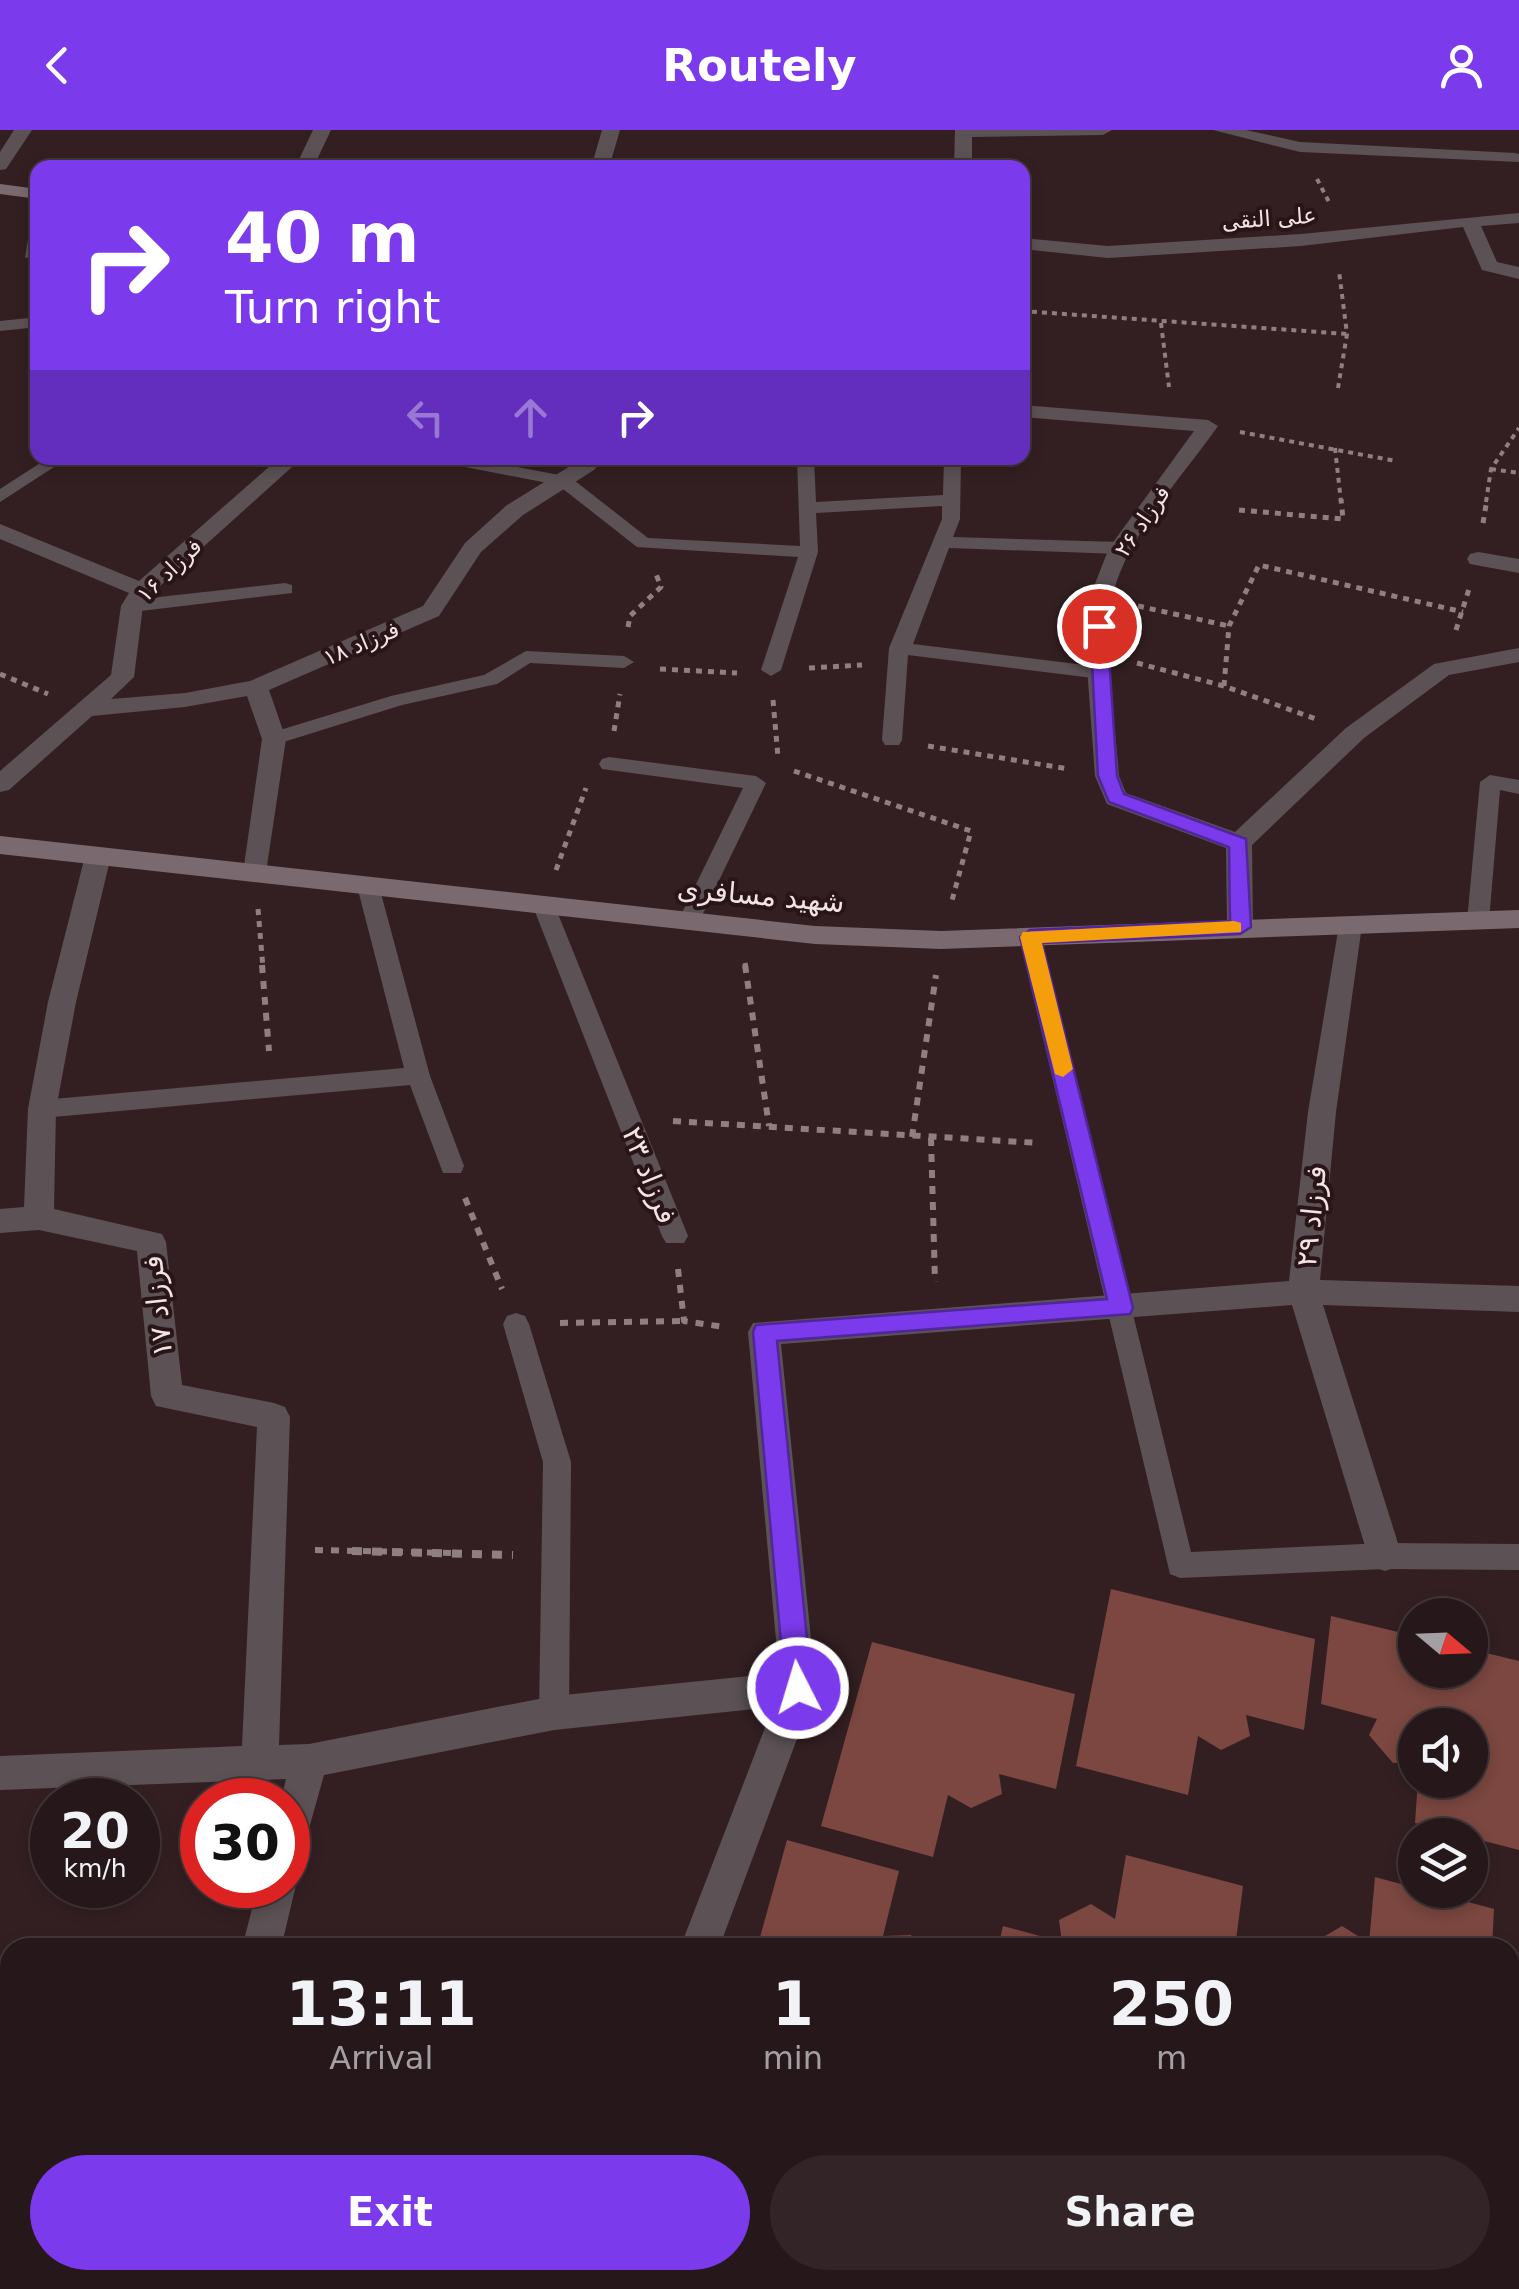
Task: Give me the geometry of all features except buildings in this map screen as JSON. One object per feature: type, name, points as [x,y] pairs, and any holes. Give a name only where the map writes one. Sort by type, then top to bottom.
[{"type":"street","points":[[0,164],[23,130]]},
{"type":"street","points":[[308,160],[322,130]]},
{"type":"street","points":[[602,160],[611,130]]},
{"type":"street","points":[[963,160],[964,131],[1103,130]]},
{"type":"street","points":[[1222,130],[1300,148],[1514,158]]},
{"type":"street","points":[[0,189],[30,193]]},
{"type":"street","name":"علی النقی","points":[[1030,244],[1108,252],[1519,218]]},
{"type":"street","points":[[1470,221],[1490,266],[1519,272]]},
{"type":"street","points":[[1030,411],[1208,426]]},
{"type":"street","name":"فرزاد ۲۶","points":[[1108,776],[1099,663],[1100,598],[1120,548],[1208,426]]},
{"type":"street","name":"فرزاد ۱۶","points":[[0,784],[122,677],[137,598],[283,465]]},
{"type":"street","name":"فرزاد ۱۸","points":[[87,709],[185,700],[256,687],[432,612],[473,548],[515,510],[589,465]]},
{"type":"street","points":[[0,531],[137,598]]},
{"type":"street","points":[[1478,560],[1519,566]]},
{"type":"street","points":[[1240,927],[1239,844],[1355,733],[1442,668],[1519,655]]},
{"type":"street","points":[[256,687],[274,739],[256,873]]},
{"type":"street","points":[[1108,776],[1116,798],[1239,844]]},
{"type":"street","name":"شهید مسافری","points":[[0,845],[740,928],[941,940],[1519,918]]},
{"type":"street","points":[[0,1221],[39,1218],[42,1109],[62,1002],[98,856]]},
{"type":"street","name":"فرزاد ۲۹","points":[[1349,926],[1322,1112],[1302,1292],[1385,1556]]},
{"type":"street","name":"فرزاد ۱۷","points":[[39,1218],[151,1242],[167,1396],[274,1417],[260,1763]]},
{"type":"street","points":[[703,1938],[798,1688],[764,1332],[1302,1292],[1519,1300]]},
{"type":"street","points":[[1,1777],[309,1761],[554,1713],[798,1688]]},
{"type":"street","points":[[305,1778],[309,1761]]},
{"type":"street","points":[[264,1938],[271,1908]]},
{"type":"lane","points":[[0,326],[30,323]]},
{"type":"lane","points":[[0,497],[48,465]]},
{"type":"lane","points":[[479,465],[564,482],[643,543],[809,552]]},
{"type":"lane","points":[[772,670],[809,552],[805,465]]},
{"type":"lane","points":[[892,740],[899,648],[944,542],[952,500],[953,465]]},
{"type":"lane","points":[[808,508],[952,500]]},
{"type":"lane","points":[[944,542],[1120,548]]},
{"type":"lane","points":[[137,598],[285,589]]},
{"type":"lane","points":[[899,648],[1099,663]]},
{"type":"lane","points":[[274,739],[398,700],[490,680],[526,656],[624,662]]},
{"type":"lane","points":[[609,764],[756,782],[688,921]]},
{"type":"lane","points":[[1478,921],[1490,782],[1519,787]]},
{"type":"lane","points":[[368,886],[418,1076],[452,1166]]},
{"type":"lane","name":"فرزاد ۲۳","points":[[543,904],[675,1236]]},
{"type":"lane","points":[[1030,937],[1180,1565],[1385,1556],[1519,1558]]},
{"type":"lane","points":[[42,1109],[418,1076]]},
{"type":"lane","points":[[516,1324],[557,1462],[554,1713]]},
{"type":"path","points":[[1300,148],[1346,234]]},
{"type":"path","points":[[1324,237],[1340,273],[1347,334],[1338,388]]},
{"type":"path","points":[[1030,312],[1347,334]]},
{"type":"path","points":[[1161,323],[1173,424]]},
{"type":"path","points":[[1208,426],[1396,461]]},
{"type":"path","points":[[1240,510],[1343,519],[1335,448]]},
{"type":"path","points":[[1491,469],[1519,473]]},
{"type":"path","points":[[543,904],[589,781],[609,764],[630,616],[661,587],[643,543]]},
{"type":"path","points":[[1224,686],[1230,626],[1259,565],[1463,612]]},
{"type":"path","points":[[1100,598],[1230,626]]},
{"type":"path","points":[[1099,663],[1224,686],[1355,733]]},
{"type":"path","points":[[772,670],[778,766],[971,831],[941,940],[912,1137]]},
{"type":"path","points":[[892,740],[1108,776]]},
{"type":"path","points":[[256,873],[272,1090]]},
{"type":"path","points":[[740,928],[769,1126]]},
{"type":"path","points":[[626,1118],[1081,1145]]},
{"type":"path","points":[[930,1138],[937,1320]]},
{"type":"path","points":[[452,1166],[516,1324],[684,1322],[764,1332]]},
{"type":"path","name":"فرزاد ۲۳","points":[[675,1236],[684,1322]]},
{"type":"path","points":[[269,1549],[556,1556]]},
{"type":"slow traffic","points":[[1063,1069],[1030,937],[1234,928]]},
{"type":"route","points":[[798,1688],[764,1332],[1121,1308],[1030,937],[1240,927],[1239,844],[1116,798],[1108,776],[1099,626]]}]
